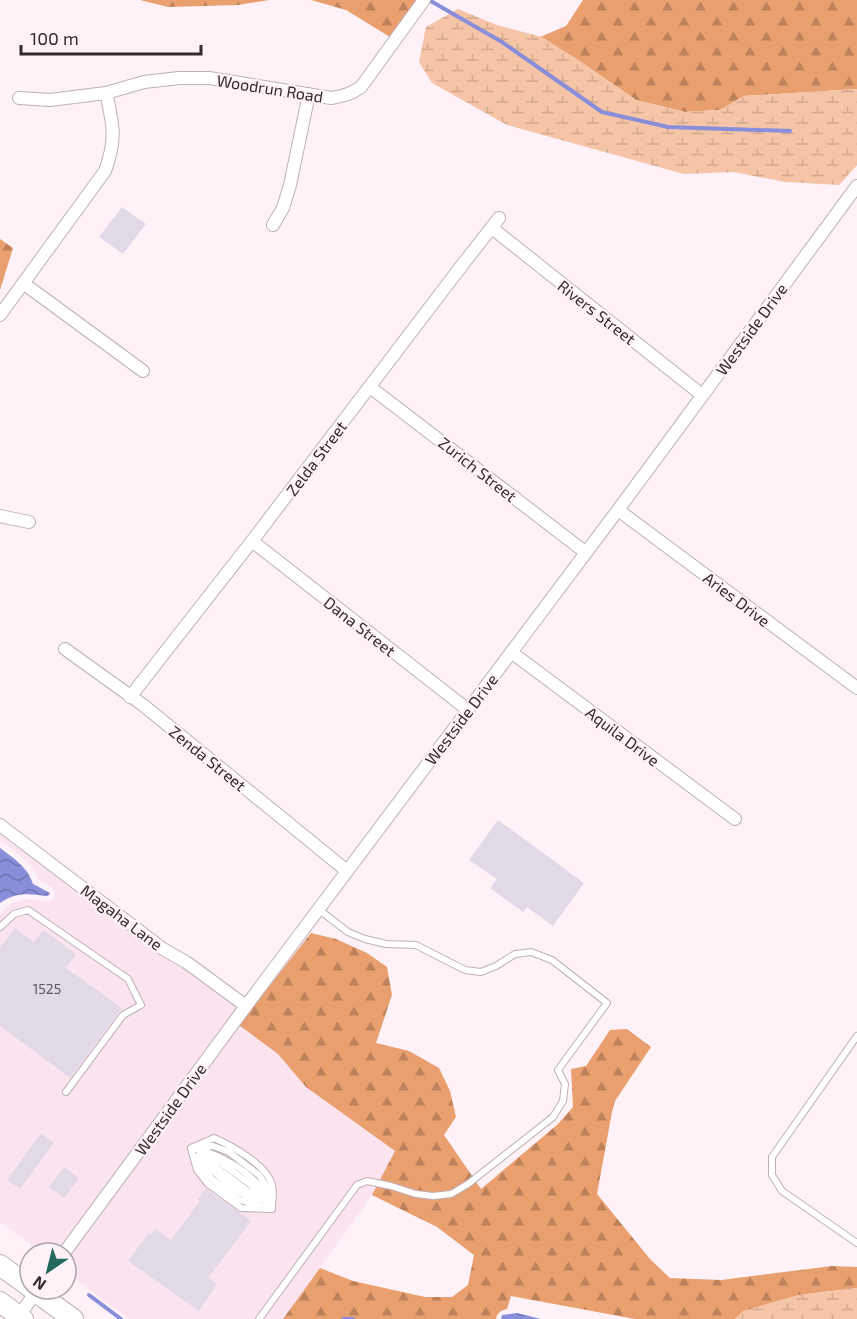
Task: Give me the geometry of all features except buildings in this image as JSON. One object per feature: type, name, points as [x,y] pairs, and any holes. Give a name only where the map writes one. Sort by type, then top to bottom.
[{"type":"main road","points":[[3,1268],[18,1278]]},
{"type":"main road","points":[[50,1301],[73,1319]]},
{"type":"main road","points":[[0,1302],[21,1318]]},
{"type":"street","name":"Woodrun Road","points":[[19,98],[50,100],[106,93],[144,82],[179,78],[209,78],[331,98],[338,97],[352,93],[361,87],[424,0]]},
{"type":"street","points":[[0,315],[105,171],[114,141],[106,93]]},
{"type":"street","points":[[273,225],[283,208],[290,185],[309,94]]},
{"type":"street","name":"Westside Drive","points":[[73,1241],[857,186]]},
{"type":"street","name":"Rivers Street","points":[[496,223],[702,395]]},
{"type":"street","name":"Zelda Street","points":[[130,697],[252,542],[496,223]]},
{"type":"street","points":[[23,283],[142,371]]},
{"type":"street","name":"Zurich Street","points":[[370,387],[585,552]]},
{"type":"street","name":"Aries Drive","points":[[618,510],[857,688]]},
{"type":"street","points":[[0,516],[29,522]]},
{"type":"street","name":"Dana Street","points":[[252,542],[468,710]]},
{"type":"street","name":"Zenda Street","points":[[65,649],[143,705],[348,871]]},
{"type":"street","name":"Aquila Drive","points":[[511,652],[735,819]]},
{"type":"street","name":"Magaha Lane","points":[[0,825],[164,949],[186,962],[246,1006]]},
{"type":"street","points":[[21,1318],[29,1301]]},
{"type":"lane","points":[[259,1319],[357,1185],[367,1181],[433,1197],[451,1194],[468,1184],[553,1117],[563,1101],[565,1084],[558,1070],[607,1003],[552,960],[531,952],[515,954],[481,972],[465,970],[416,945],[386,944],[348,932],[318,909]]},
{"type":"lane","points":[[0,927],[14,914],[28,910],[128,979],[141,1005],[123,1015],[66,1092]]},
{"type":"lane","points":[[857,1036],[772,1157],[772,1174],[782,1191],[857,1244]]},
{"type":"lane","points":[[191,1148],[213,1146],[229,1152],[259,1174],[267,1187],[272,1209]]},
{"type":"lane","points":[[191,1148],[197,1170],[208,1184],[241,1208],[272,1209]]},
{"type":"lane","points":[[191,1148],[230,1185],[245,1196],[272,1209]]},
{"type":"lane","points":[[191,1148],[221,1163],[250,1184],[272,1209]]},
{"type":"shaded area","points":[[0,834],[159,955],[182,968],[237,1008],[66,1241],[26,1241],[0,1222],[0,914],[9,904],[26,899],[47,902],[55,895],[53,888],[38,879],[34,869],[27,861],[0,840]]},
{"type":"shaded area","points":[[239,1025],[278,1054],[306,1087],[395,1151],[372,1195],[283,1319],[129,1319],[78,1281],[78,1245]]},
{"type":"green space","points":[[140,0],[269,0],[238,5],[168,7]]},
{"type":"green space","points":[[311,0],[417,0],[390,37],[346,10]]},
{"type":"green space","points":[[583,0],[857,0],[857,89],[744,96],[720,110],[685,112],[636,100],[540,37],[566,26]]},
{"type":"green space","points":[[458,9],[497,25],[542,37],[636,100],[684,112],[720,110],[744,96],[857,89],[857,165],[839,185],[785,182],[734,172],[684,174],[507,125],[432,83],[419,62],[426,27]]},
{"type":"green space","points":[[0,239],[13,248],[0,290]]},
{"type":"green space","points":[[311,933],[336,939],[367,953],[387,967],[392,995],[376,1043],[409,1051],[439,1068],[450,1091],[456,1117],[444,1135],[481,1189],[558,1124],[573,1107],[571,1069],[586,1066],[610,1030],[627,1029],[651,1047],[615,1101],[597,1194],[650,1259],[670,1278],[721,1280],[832,1266],[857,1267],[857,1288],[799,1295],[744,1311],[735,1319],[635,1319],[511,1296],[507,1309],[500,1312],[496,1319],[283,1319],[320,1268],[353,1281],[425,1297],[452,1297],[468,1285],[474,1255],[437,1227],[372,1195],[395,1151],[306,1087],[278,1054],[239,1025]]},
{"type":"green space","points":[[857,1288],[857,1319],[735,1319],[743,1311],[799,1295]]},
{"type":"water","points":[[0,848],[24,868],[33,884],[50,893],[48,896],[18,895],[0,903]]},
{"type":"water","points":[[517,1313],[540,1319],[501,1319],[502,1315]]},
{"type":"waterway","points":[[429,0],[502,42],[602,112],[668,127],[790,131]]},
{"type":"waterway","points":[[89,1295],[121,1319]]},
{"type":"waterway","points":[[343,1319],[353,1319]]}]
